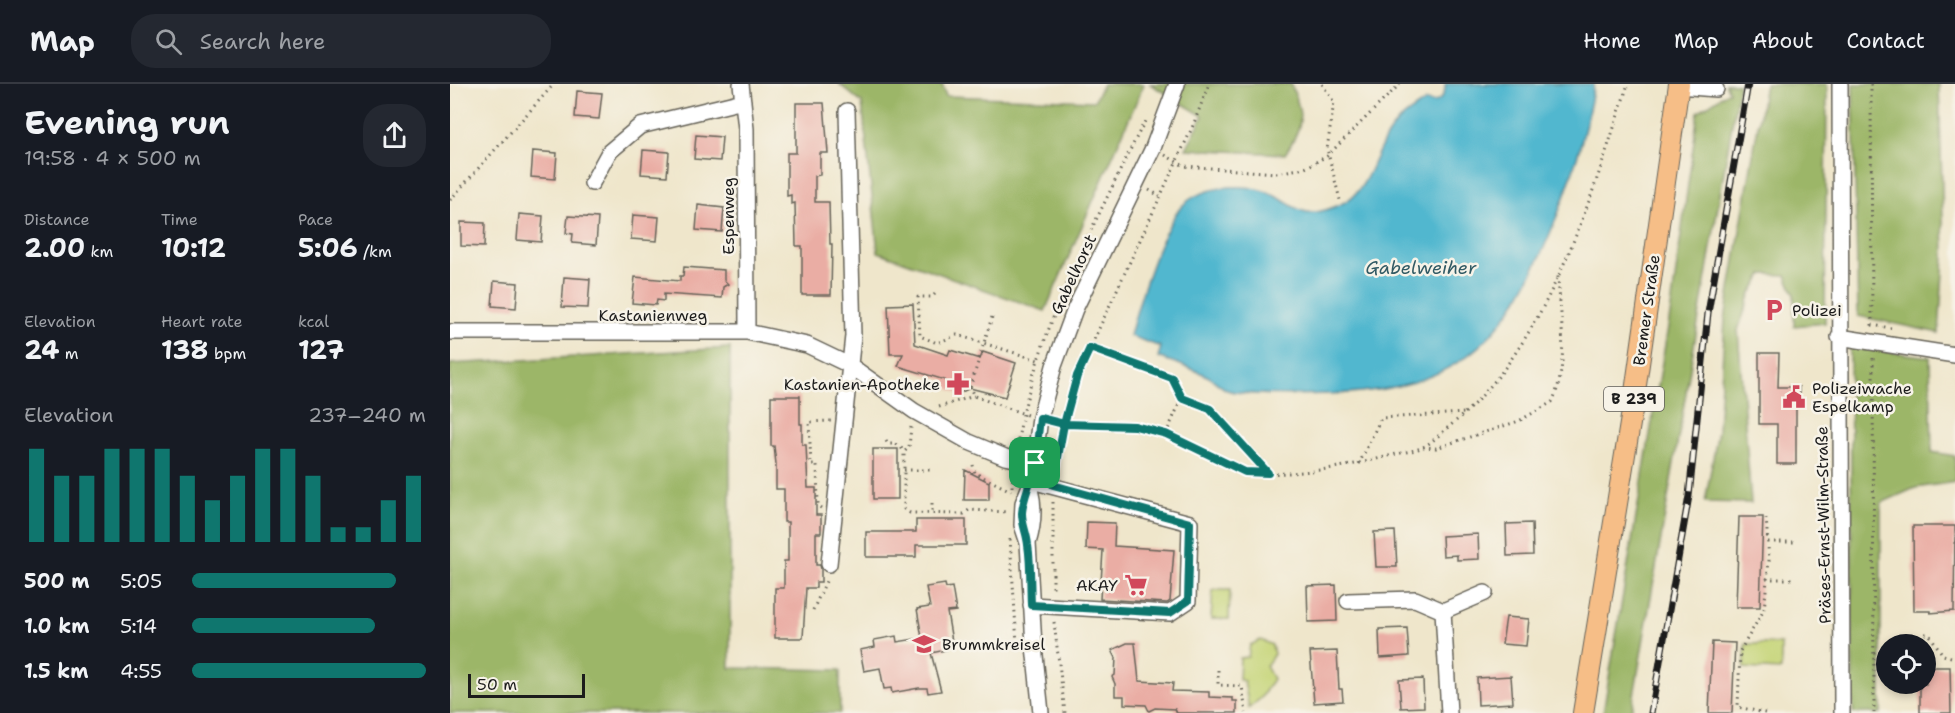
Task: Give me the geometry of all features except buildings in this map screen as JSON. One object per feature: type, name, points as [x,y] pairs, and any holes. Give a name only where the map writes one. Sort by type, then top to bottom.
[{"type":"main road","name":"Bremer Straße","points":[[1583,713],[1634,399],[1679,85]]},
{"type":"street","name":"Espenweg","points":[[741,84],[746,129],[747,332]]},
{"type":"street","name":"Gabelhorst","points":[[1041,713],[1028,543],[1034,526],[1031,485],[1040,418],[1054,366],[1075,309],[1153,148],[1177,84]]},
{"type":"street","name":"Präses-Ernst-Wilm-Straße","points":[[1840,84],[1839,337],[1842,713]]},
{"type":"street","points":[[1679,85],[1716,89]]},
{"type":"street","points":[[592,183],[609,152],[640,126],[743,101]]},
{"type":"street","points":[[829,564],[853,336],[847,111]]},
{"type":"street","name":"Kastanienweg","points":[[450,332],[747,332],[807,345],[851,366],[920,414],[969,442],[1005,457],[1035,463]]},
{"type":"street","points":[[1839,337],[1955,355]]},
{"type":"street","points":[[1031,485],[1053,485],[1190,523],[1188,601],[1181,608],[1170,613],[1031,605]]},
{"type":"street","points":[[1348,601],[1415,599],[1443,611],[1485,593]]},
{"type":"street","points":[[1443,611],[1449,713]]},
{"type":"path","points":[[450,200],[554,84]]},
{"type":"path","points":[[1065,713],[1053,605],[1053,485],[1064,424],[1077,376],[1209,84]]},
{"type":"path","points":[[1322,84],[1334,102],[1327,156],[1340,200]]},
{"type":"path","points":[[1153,148],[1184,166],[1276,173],[1305,168],[1327,156],[1400,84]]},
{"type":"path","points":[[1422,447],[1466,413],[1489,388],[1527,336],[1589,199],[1628,84]]},
{"type":"path","points":[[1871,84],[1874,713]]},
{"type":"path","points":[[1040,418],[1064,424],[1135,426],[1166,434],[1245,472],[1268,473],[1359,465],[1422,447],[1436,448],[1519,421],[1552,402],[1560,377],[1561,359],[1557,274]]},
{"type":"path","points":[[935,294],[932,297],[918,297],[920,336],[937,343],[957,334],[1038,360]]},
{"type":"path","points":[[974,396],[970,388],[992,317]]},
{"type":"path","points":[[1090,348],[1172,378],[1182,398],[1210,409],[1268,473]]},
{"type":"path","points":[[1010,512],[969,510],[964,514],[910,513],[904,509],[905,451],[909,447],[911,425],[920,414],[974,396],[1022,414]]},
{"type":"path","points":[[1166,434],[1182,398]]},
{"type":"path","points":[[1359,465],[1381,418],[1466,413]]},
{"type":"path","points":[[835,510],[824,510],[818,506],[817,465],[811,465],[809,422],[845,421]]},
{"type":"path","points":[[886,441],[888,444],[896,444],[905,451]]},
{"type":"path","points":[[973,465],[975,473],[1011,491]]},
{"type":"path","points":[[904,470],[933,470]]},
{"type":"path","points":[[932,503],[932,513]]},
{"type":"path","points":[[1765,713],[1738,706],[1737,693],[1740,651],[1764,610],[1768,542],[1766,516]]},
{"type":"path","points":[[1768,542],[1795,542]]},
{"type":"path","points":[[813,610],[826,583],[829,564]]},
{"type":"path","points":[[1766,579],[1794,579]]},
{"type":"path","points":[[1936,646],[1942,656],[1955,658]]},
{"type":"path","points":[[1218,670],[1218,685],[1242,686],[1246,713]]},
{"type":"green space","points":[[839,84],[942,84],[946,96],[1094,101],[1103,84],[1144,84],[1045,311],[878,252],[862,103]]},
{"type":"green space","points":[[1150,84],[1291,84],[1300,113],[1299,128],[1285,154],[1186,149],[1203,116]]},
{"type":"green space","points":[[1725,84],[1739,84],[1631,713],[1603,713],[1670,315],[1698,112],[1729,91]]},
{"type":"green space","points":[[1765,84],[1827,84],[1825,323],[1794,326],[1794,294],[1786,275],[1763,274],[1751,293],[1738,330],[1751,503],[1705,502],[1718,431],[1725,319]]},
{"type":"green space","points":[[1853,84],[1939,84],[1944,256],[1939,333],[1858,316]]},
{"type":"green space","points":[[1850,347],[1930,357],[1932,452],[1955,456],[1955,482],[1915,488],[1881,503],[1881,634],[1876,634],[1876,694],[1881,694],[1881,713],[1853,713]]},
{"type":"green space","points":[[730,348],[730,668],[840,670],[840,713],[450,713],[450,364]]},
{"type":"green space","points":[[1213,590],[1230,590],[1229,619],[1211,619]]},
{"type":"green space","points":[[1261,640],[1272,645],[1274,654],[1266,666],[1273,679],[1261,698],[1249,708],[1244,681],[1239,680],[1240,658],[1248,657],[1250,645]]},
{"type":"green space","points":[[1746,644],[1781,644],[1781,670],[1744,668]]},
{"type":"water","name":"Gabelweiher","points":[[1445,84],[1594,84],[1586,123],[1564,199],[1531,275],[1512,308],[1491,334],[1467,356],[1440,372],[1408,384],[1370,391],[1291,395],[1261,394],[1227,390],[1203,374],[1158,357],[1161,347],[1130,336],[1144,286],[1159,248],[1183,205],[1210,190],[1231,187],[1261,190],[1305,212],[1326,210],[1341,204],[1359,190],[1385,139],[1395,125],[1426,101],[1435,102],[1441,99]]},
{"type":"railway","points":[[1651,713],[1689,496],[1708,313],[1748,84]]},
{"type":"place","name":"Polizei","points":[[1774,310]]},
{"type":"place","name":"Kastanien-Apotheke","points":[[958,384]]},
{"type":"place","name":"Polizeiwache Espelkamp","points":[[1794,397]]},
{"type":"place","name":"AKAY","points":[[1136,585]]},
{"type":"place","name":"Brummkreisel","points":[[924,644]]},
{"type":"route","points":[[1035,463],[1022,513],[1022,525],[1028,543],[1031,605],[1170,613],[1181,608],[1188,601],[1190,523],[1053,485],[1064,424],[1135,426],[1166,434],[1245,472],[1268,473],[1210,409],[1182,398],[1172,378],[1090,348],[1077,376],[1064,424],[1040,418],[1035,463]]}]
